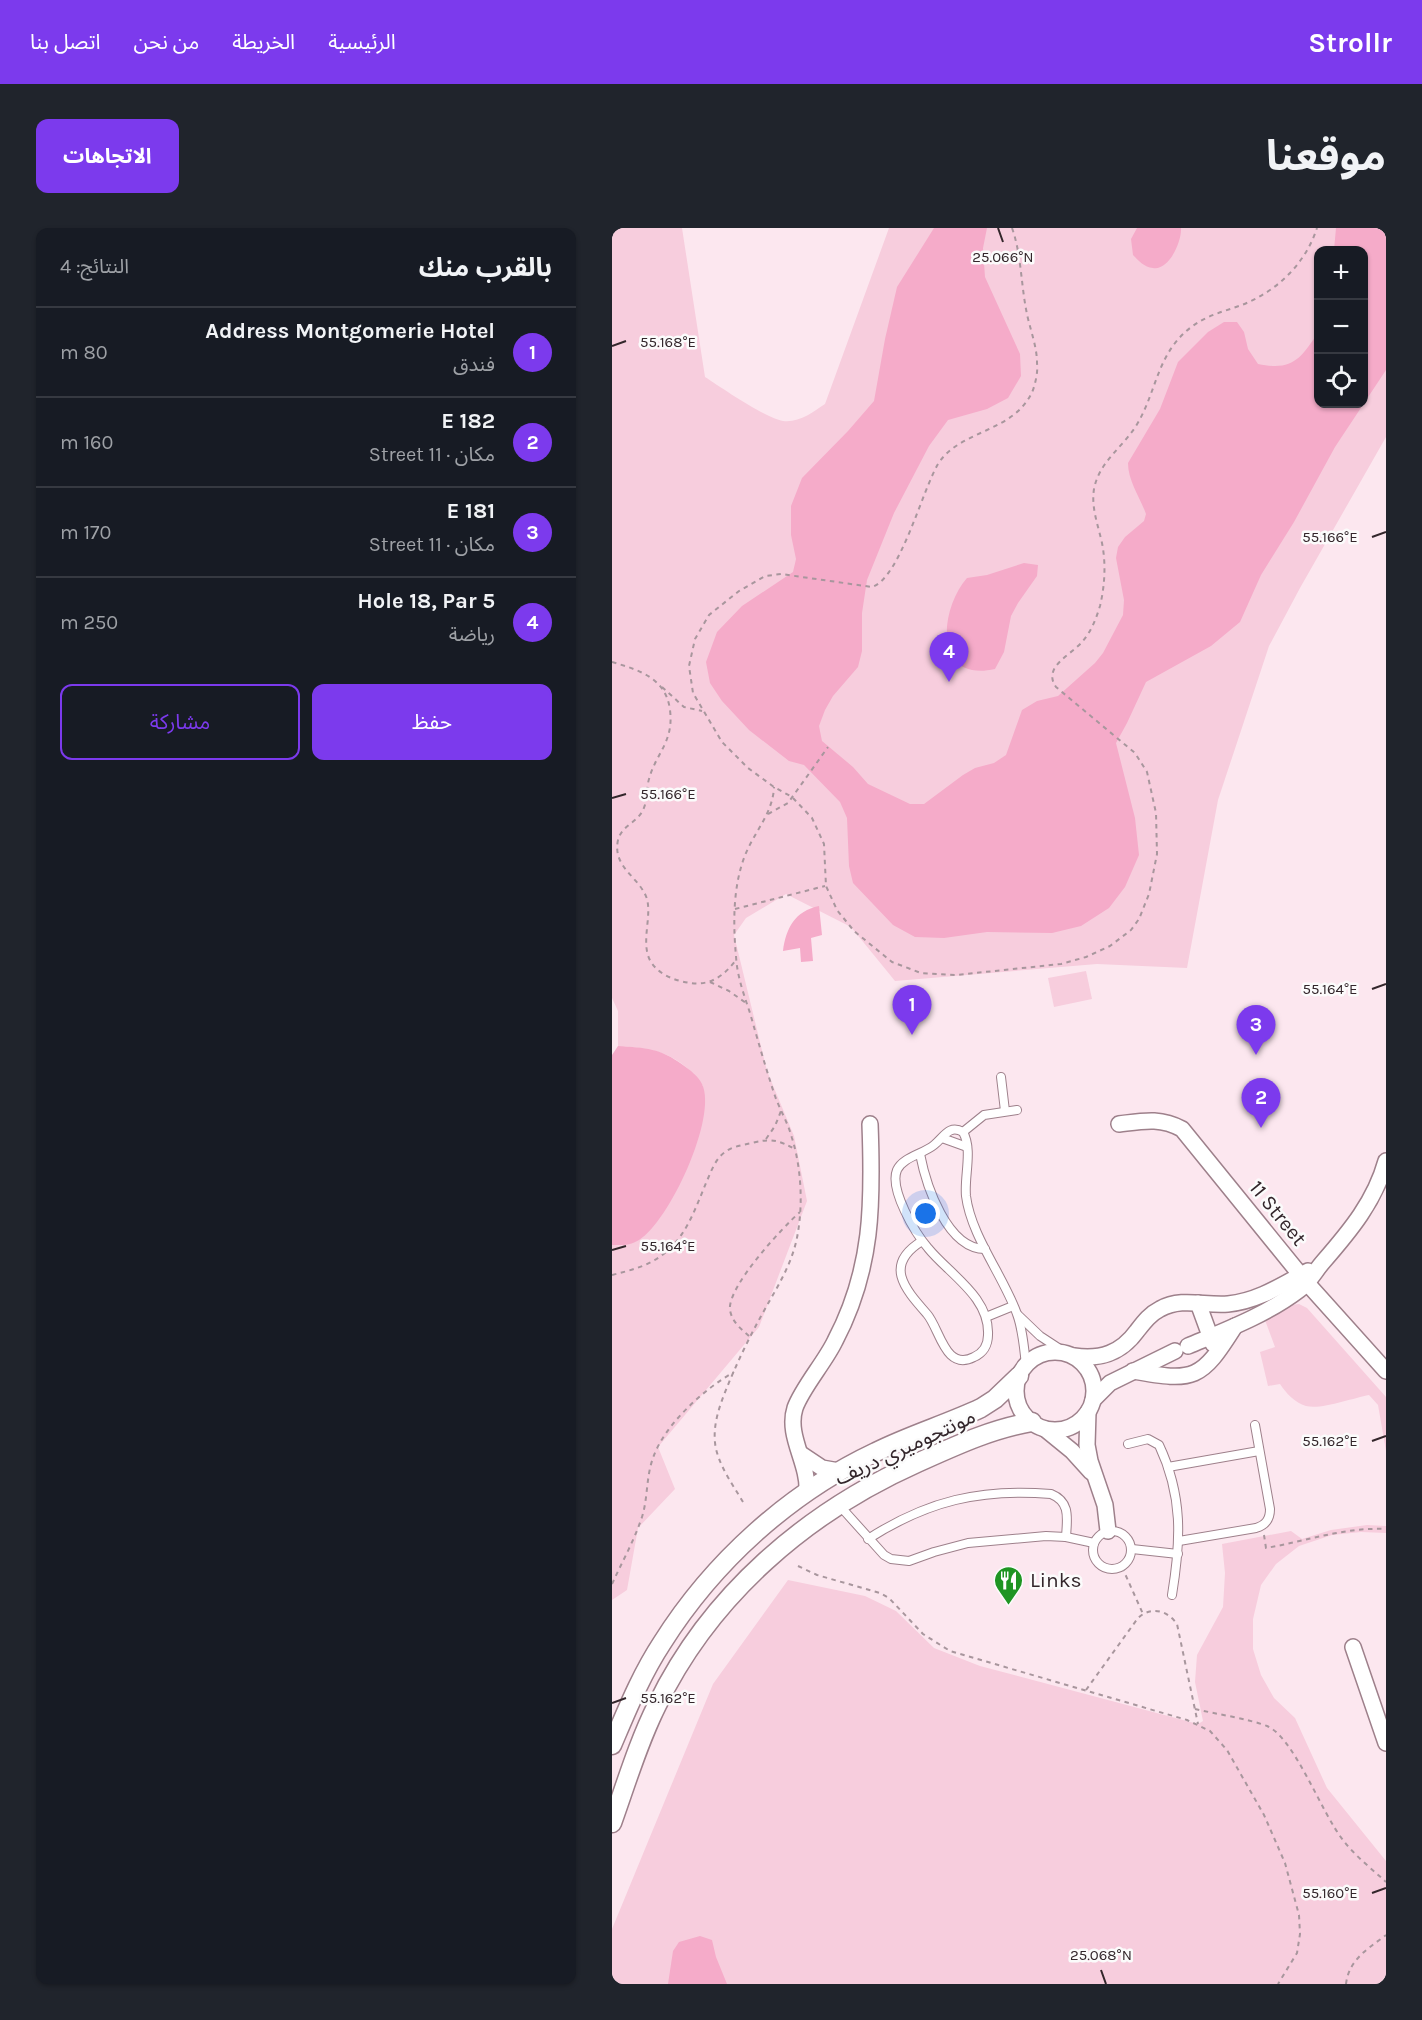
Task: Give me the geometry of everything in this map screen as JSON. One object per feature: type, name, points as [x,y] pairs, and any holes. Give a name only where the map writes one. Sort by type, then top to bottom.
[{"type":"street","name":"11 Street","points":[[1119,1124],[1156,1119],[1170,1122],[1182,1129],[1304,1279],[1386,1371]]},
{"type":"street","points":[[807,1492],[807,1475],[792,1423],[795,1408],[840,1331],[859,1282],[867,1251],[871,1220],[873,1188],[870,1124]]},
{"type":"street","points":[[1038,1425],[1057,1430],[1069,1428],[1080,1421],[1110,1383],[1236,1326],[1270,1308],[1321,1264],[1347,1236],[1367,1205],[1386,1161]]},
{"type":"street","points":[[1095,1477],[1072,1450],[1023,1413],[1016,1388],[1023,1370],[1035,1357],[1045,1353],[1088,1358],[1103,1357],[1116,1352],[1128,1343],[1146,1319],[1172,1304],[1187,1302],[1227,1304],[1255,1298],[1304,1279]]},
{"type":"street","points":[[1198,1303],[1217,1356]]},
{"type":"street","points":[[1133,1371],[1174,1377],[1186,1376],[1208,1365],[1217,1356],[1236,1326]]},
{"type":"street","points":[[1070,1355],[1084,1364],[1091,1375],[1094,1388],[1086,1445],[1105,1504],[1108,1531]]},
{"type":"street","name":"مونتجوميري دريف","points":[[612,1745],[633,1693],[657,1652],[696,1596],[734,1553],[761,1528],[807,1492],[839,1471],[877,1451],[981,1408],[995,1399],[1023,1370]]},
{"type":"street","name":"مونتجوميري دريف","points":[[612,1823],[657,1704],[684,1657],[716,1613],[779,1548],[838,1504],[885,1477],[1003,1427],[1038,1425]]},
{"type":"street","points":[[800,1452],[806,1459],[822,1468],[839,1471]]},
{"type":"street","points":[[1353,1647],[1386,1743]]},
{"type":"lane","points":[[1001,1077],[1005,1112]]},
{"type":"lane","points":[[963,1131],[984,1115],[1017,1110]]},
{"type":"lane","points":[[922,1241],[910,1248],[904,1255],[901,1271],[907,1289],[934,1324],[947,1352],[955,1358],[972,1359],[980,1354],[988,1338],[986,1317],[970,1291],[922,1241],[907,1215],[895,1179],[899,1166],[920,1154],[951,1129],[963,1131]]},
{"type":"lane","points":[[963,1131],[967,1147],[966,1196],[968,1206],[985,1249],[1015,1310],[1023,1370]]},
{"type":"lane","points":[[942,1138],[967,1147]]},
{"type":"lane","points":[[920,1154],[928,1187],[952,1230],[970,1247],[985,1249]]},
{"type":"lane","points":[[986,1317],[1015,1310]]},
{"type":"lane","points":[[1015,1310],[1040,1335],[1070,1355]]},
{"type":"lane","points":[[1179,1541],[1263,1526],[1270,1515],[1255,1425]]},
{"type":"lane","points":[[1128,1444],[1142,1439],[1154,1440],[1159,1445],[1168,1467],[1176,1499],[1179,1541],[1172,1595]]},
{"type":"lane","points":[[1168,1467],[1259,1451]]},
{"type":"lane","points":[[868,1539],[909,1515],[932,1506],[955,1499],[1003,1492],[1051,1494],[1058,1497],[1067,1509],[1066,1537]]},
{"type":"lane","points":[[838,1504],[884,1554],[900,1562],[968,1543],[1046,1536],[1066,1537],[1094,1544]]},
{"type":"lane","points":[[1108,1531],[1115,1531],[1126,1537],[1132,1549],[1131,1557],[1122,1567],[1108,1569],[1102,1566],[1094,1555],[1094,1544],[1098,1537],[1108,1531]]},
{"type":"lane","points":[[1132,1549],[1178,1554]]},
{"type":"path","points":[[1012,228],[1038,364],[1033,390],[1019,411],[1009,419],[957,446],[944,457],[934,472],[892,568],[884,580],[872,587],[773,574],[748,585],[709,615],[691,652],[689,666],[693,693],[722,742],[748,768],[792,797],[803,807],[819,830],[824,844],[826,886],[837,910],[854,931],[892,962],[921,973],[956,975],[1061,964],[1098,952],[1121,939],[1139,919],[1149,894],[1156,864],[1158,834],[1151,782],[1142,761],[1056,687],[1052,678],[1055,668],[1082,642],[1097,616],[1101,602],[1104,559],[1094,504],[1094,489],[1098,474],[1106,461],[1134,428],[1145,409],[1163,362],[1180,338],[1203,320],[1254,300],[1281,282],[1302,257],[1317,228]]},
{"type":"path","points":[[612,662],[644,672],[684,707],[702,711]]},
{"type":"path","points":[[660,686],[668,698],[670,712],[668,740],[651,772],[643,810],[621,832],[617,842],[617,853],[625,872],[639,884],[646,897],[648,952],[653,965],[669,977],[696,984],[710,982],[725,974],[736,960]]},
{"type":"path","points":[[768,814],[782,808],[792,797],[828,747]]},
{"type":"path","points":[[743,1502],[722,1465],[716,1448],[717,1412],[750,1337],[789,1267],[799,1231],[800,1212],[796,1150],[781,1112],[746,1003],[736,960],[735,909],[739,875],[751,843],[768,814],[773,801],[774,787]]},
{"type":"path","points":[[735,909],[826,886]]},
{"type":"path","points":[[710,982],[746,1003]]},
{"type":"path","points":[[766,1139],[781,1112]]},
{"type":"path","points":[[612,1275],[654,1261],[679,1239],[720,1157],[734,1147],[766,1139],[796,1150]]},
{"type":"path","points":[[750,1337],[731,1315],[732,1295],[771,1242],[800,1212]]},
{"type":"path","points":[[612,1584],[638,1528],[646,1502],[652,1460],[663,1438],[711,1387],[734,1372]]},
{"type":"path","points":[[1263,1526],[1266,1548],[1297,1543],[1335,1532],[1386,1529]]},
{"type":"path","points":[[798,1566],[817,1575],[889,1598],[923,1634],[950,1651],[1198,1724],[1210,1731],[1227,1749],[1264,1815],[1282,1854],[1293,1889],[1299,1915],[1300,1934],[1297,1953],[1278,1984]]},
{"type":"path","points":[[1122,1567],[1143,1614]]},
{"type":"path","points":[[1085,1691],[1133,1624],[1143,1614],[1150,1611],[1166,1613],[1177,1624],[1198,1724]]},
{"type":"path","points":[[1195,1709],[1268,1726],[1279,1733],[1289,1746],[1323,1810],[1343,1840],[1386,1882]]},
{"type":"path","points":[[1346,1984],[1350,1968],[1356,1958],[1386,1935]]},
{"type":"shaded area","points":[[612,228],[682,228],[705,377],[775,419],[789,421],[806,416],[825,404],[889,228],[1386,228],[1386,437],[1269,646],[1218,800],[1187,968],[1097,964],[895,981],[851,927],[786,894],[746,918],[734,935],[767,1071],[794,1136],[807,1201],[759,1327],[658,1447],[675,1489],[638,1528],[627,1590],[612,1600],[612,1245],[622,1246],[703,1086],[685,1066],[666,1055],[656,1051],[618,1046],[618,1011],[612,998]]},
{"type":"shaded area","points":[[934,228],[987,228],[983,248],[985,277],[1020,354],[1021,376],[1008,398],[987,409],[948,420],[929,446],[894,513],[867,580],[862,613],[862,651],[858,667],[833,696],[819,726],[822,741],[853,767],[868,784],[910,804],[924,804],[963,775],[975,768],[994,763],[1006,755],[1022,710],[1037,701],[1058,696],[1103,653],[1123,615],[1124,600],[1116,558],[1118,547],[1125,537],[1144,521],[1146,514],[1132,483],[1128,463],[1160,409],[1178,362],[1208,332],[1224,322],[1237,322],[1244,332],[1248,349],[1258,364],[1270,366],[1280,366],[1294,361],[1314,339],[1314,408],[1360,408],[1335,447],[1294,522],[1261,575],[1240,622],[1211,646],[1146,682],[1116,743],[1135,818],[1139,855],[1125,887],[1109,908],[1081,926],[1052,933],[987,932],[944,938],[915,937],[893,925],[853,883],[849,866],[847,818],[840,802],[804,765],[789,761],[749,730],[722,701],[710,683],[706,662],[717,632],[742,606],[793,572],[796,559],[791,535],[791,506],[802,478],[874,401],[897,287]]},
{"type":"shaded area","points":[[1137,228],[1181,228],[1177,247],[1164,265],[1153,268],[1142,263],[1133,255],[1131,239]]},
{"type":"shaded area","points":[[1336,228],[1386,228],[1386,370],[1368,397],[1368,246],[1334,246]]},
{"type":"shaded area","points":[[1024,563],[1038,565],[1037,576],[1011,616],[1004,652],[995,669],[975,670],[961,665],[952,655],[947,641],[947,625],[958,592],[967,578],[987,575]]},
{"type":"shaded area","points":[[819,906],[822,935],[811,938],[813,961],[801,962],[800,948],[783,951],[789,928],[798,916]]},
{"type":"shaded area","points":[[1086,971],[1092,999],[1054,1007],[1048,978]]},
{"type":"shaded area","points":[[618,1046],[652,1050],[675,1059],[698,1078],[702,1084],[705,1099],[697,1143],[688,1168],[664,1213],[636,1242],[612,1245],[612,1055]]},
{"type":"shaded area","points":[[1299,1304],[1307,1308],[1386,1397],[1386,1451],[1378,1405],[1369,1395],[1312,1407],[1302,1405],[1295,1400],[1280,1384],[1268,1386],[1260,1352],[1275,1347],[1265,1320],[1291,1305]]},
{"type":"shaded area","points":[[1367,1525],[1386,1526],[1386,1533],[1361,1532],[1332,1535],[1299,1546],[1276,1564],[1261,1585],[1253,1619],[1253,1649],[1261,1675],[1274,1698],[1295,1718],[1327,1788],[1386,1861],[1386,1976],[1379,1984],[612,1984],[612,1929],[713,1684],[788,1580],[865,1596],[896,1611],[934,1648],[980,1666],[1198,1724],[1203,1721],[1195,1682],[1197,1655],[1223,1607],[1225,1573],[1222,1544],[1291,1531],[1302,1539],[1331,1530]]},
{"type":"shaded area","points":[[700,1936],[712,1940],[727,1984],[668,1984],[673,1951],[679,1942]]},
{"type":"place","name":"Hole 18, Par 5","points":[[949,682]]},
{"type":"place","name":"Address Montgomerie Hotel","points":[[912,1035]]},
{"type":"place","name":"E 181","points":[[1256,1055]]},
{"type":"place","name":"E 182","points":[[1261,1128]]},
{"type":"place","name":"Links","points":[[1009,1606]]}]
